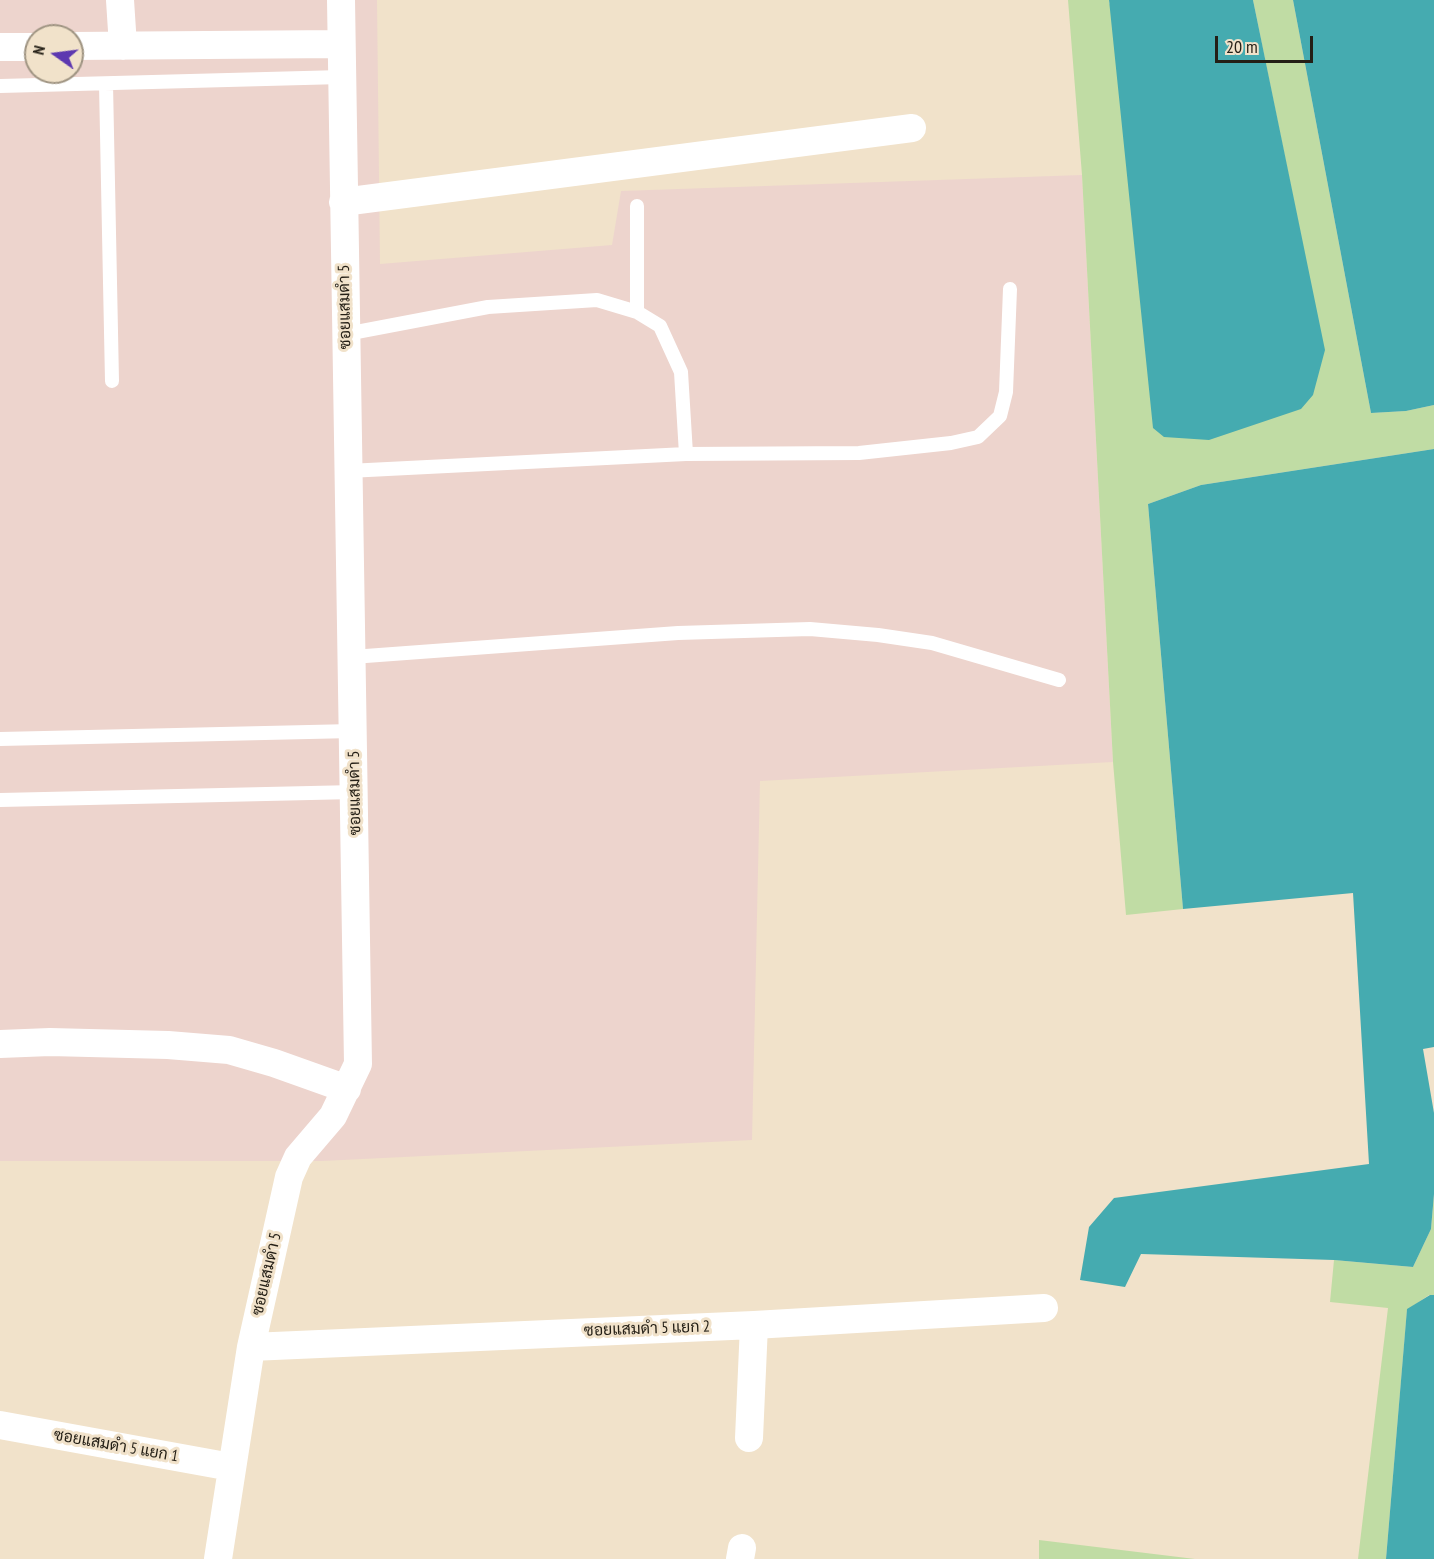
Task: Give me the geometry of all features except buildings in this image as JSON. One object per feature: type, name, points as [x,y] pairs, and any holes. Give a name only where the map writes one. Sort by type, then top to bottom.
[{"type":"street","points":[[120,0],[123,46]]},
{"type":"street","name":"ซอยแสมดำ 5","points":[[218,1559],[251,1347],[289,1177],[298,1157],[333,1116],[358,1064],[341,0]]},
{"type":"street","points":[[84,46],[341,44]]},
{"type":"street","points":[[0,47],[24,47]]},
{"type":"street","points":[[343,202],[912,128]]},
{"type":"street","points":[[0,1044],[50,1042],[168,1045],[229,1050],[347,1089]]},
{"type":"street","name":"ซอยแสมดำ 5 แยก 2","points":[[251,1347],[754,1325],[1044,1308]]},
{"type":"street","points":[[749,1438],[754,1325]]},
{"type":"street","name":"ซอยแสมดำ 5 แยก 1","points":[[0,1425],[231,1467]]},
{"type":"lane","points":[[0,86],[342,77]]},
{"type":"lane","points":[[106,84],[112,381]]},
{"type":"lane","points":[[637,206],[637,312]]},
{"type":"lane","points":[[348,471],[686,454],[859,453],[951,443],[978,436],[1000,416],[1006,392],[1010,289]]},
{"type":"lane","points":[[346,334],[489,307],[597,300],[637,312],[660,326],[681,372],[686,454]]},
{"type":"lane","points":[[352,657],[678,633],[810,629],[933,643],[1059,680]]},
{"type":"lane","points":[[0,739],[353,731]]},
{"type":"lane","points":[[0,800],[355,792]]},
{"type":"shaded area","points":[[0,0],[377,0],[380,264],[612,245],[621,191],[1082,175],[1113,762],[760,781],[752,1140],[322,1161],[0,1161]]},
{"type":"green space","points":[[1068,0],[1109,0],[1324,350],[1253,0],[1293,0],[1371,413],[1406,411],[1434,405],[1434,449],[1201,485],[1148,504],[1183,909],[1126,915],[1113,762],[1082,175]]},
{"type":"green space","points":[[1434,1194],[1434,1295],[1429,1295],[1407,1310],[1386,1559],[1358,1559],[1388,1308],[1330,1302],[1334,1260],[1413,1267],[1431,1229]]},
{"type":"green space","points":[[1039,1540],[1195,1559],[1039,1559]]},
{"type":"water","points":[[1109,0],[1253,0],[1325,350],[1313,395],[1301,409],[1209,440],[1164,437],[1153,428]]},
{"type":"water","points":[[1293,0],[1434,0],[1434,405],[1406,411],[1371,413]]},
{"type":"water","points":[[1434,449],[1434,1047],[1423,1049],[1434,1113],[1434,1194],[1431,1229],[1413,1267],[1334,1260],[1141,1254],[1125,1287],[1080,1280],[1089,1227],[1114,1198],[1369,1164],[1353,893],[1183,909],[1148,504],[1201,485]]},
{"type":"water","points":[[1430,1295],[1434,1295],[1434,1559],[1386,1559],[1407,1309]]}]
